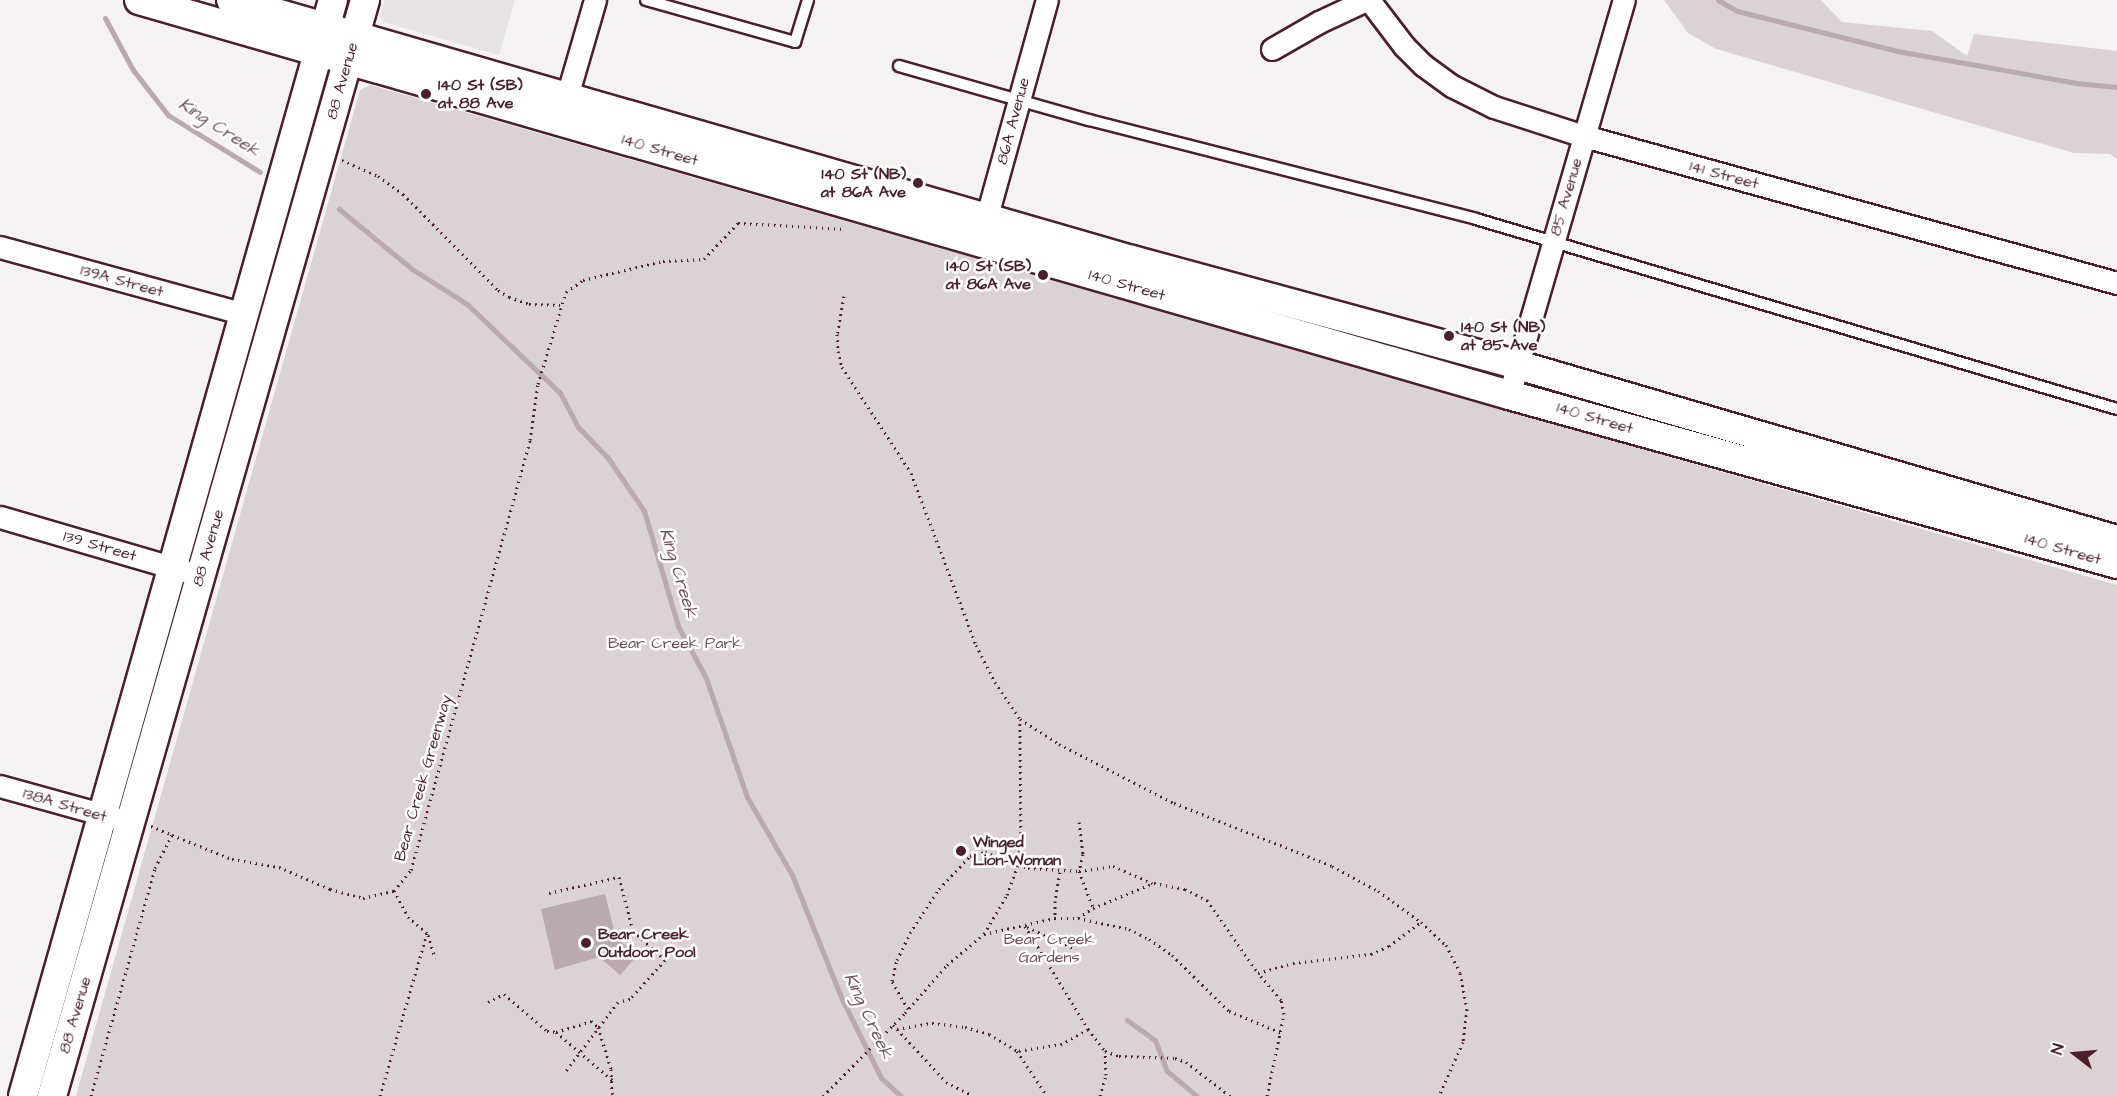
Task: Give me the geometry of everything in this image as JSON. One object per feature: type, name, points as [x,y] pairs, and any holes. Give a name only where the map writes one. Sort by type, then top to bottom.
[{"type":"main road","name":"140 Street","points":[[139,0],[326,26]]},
{"type":"main road","name":"140 Street","points":[[231,0],[326,26],[351,47],[983,230],[1509,395],[2117,564]]},
{"type":"main road","name":"88 Avenue","points":[[187,572],[365,0]]},
{"type":"main road","name":"88 Avenue","points":[[52,1096],[126,821],[187,572],[245,314],[326,26]]},
{"type":"main road","name":"140 Street","points":[[983,230],[1518,365],[2117,540]]},
{"type":"main road","name":"88 Avenue","points":[[23,1096],[126,821]]},
{"type":"street","points":[[563,110],[595,0]]},
{"type":"street","name":"86A Avenue","points":[[983,230],[1047,0]]},
{"type":"street","points":[[1272,49],[1319,22],[1368,0]]},
{"type":"street","name":"141 Street","points":[[1368,0],[1404,46],[1452,86],[1494,106],[1584,136],[2117,283]]},
{"type":"street","name":"85 Avenue","points":[[1509,395],[1624,0]]},
{"type":"street","name":"139A Street","points":[[0,247],[245,314]]},
{"type":"street","name":"139 Street","points":[[0,517],[187,572]]},
{"type":"street","name":"138A Street","points":[[0,786],[126,821]]},
{"type":"lane","points":[[645,0],[795,42],[808,0]]},
{"type":"lane","points":[[898,66],[1553,241],[1789,314],[2117,409]]},
{"type":"path","points":[[334,157],[378,176],[403,194],[498,290],[509,297],[529,304],[561,305],[566,292],[583,280],[663,261],[704,259],[738,223],[848,229]]},
{"type":"path","points":[[844,296],[837,334],[837,351],[842,367],[915,482],[976,645],[995,682],[1020,719],[1059,744],[1174,803],[1332,866],[1378,891],[1420,922],[1446,945],[1460,973],[1467,1009],[1463,1042],[1439,1096]]},
{"type":"path","name":"Bear Creek Greenway","points":[[394,891],[411,870],[530,440],[538,384],[561,305]]},
{"type":"path","points":[[823,1096],[908,1010],[947,965],[984,934],[1008,895],[1018,864],[1022,838],[1020,719]]},
{"type":"path","points":[[126,821],[172,835],[232,859],[279,867],[330,889],[363,898],[394,891],[409,918],[427,933],[435,958]]},
{"type":"path","points":[[1079,822],[1083,854],[1079,872],[1093,908]]},
{"type":"path","points":[[91,1096],[155,868],[172,835]]},
{"type":"path","points":[[908,1010],[894,988],[894,968],[910,933],[939,889],[964,861],[978,853],[993,854],[1018,864],[1060,872],[1079,872],[1113,866],[1154,884],[1185,889],[1208,900],[1283,1006],[1282,1034],[1267,1096]]},
{"type":"path","points":[[1055,918],[1054,901],[1060,872]]},
{"type":"path","points":[[549,893],[619,877],[633,931],[664,960],[630,999],[618,1002],[565,1072]]},
{"type":"path","points":[[1078,918],[1093,908],[1154,884]]},
{"type":"path","points":[[984,934],[1055,918],[1078,918],[1129,929],[1172,955],[1229,1011],[1282,1034]]},
{"type":"path","points":[[1258,973],[1293,963],[1371,954],[1389,946],[1420,922]]},
{"type":"path","points":[[1025,926],[1076,949]]},
{"type":"path","points":[[1025,926],[1088,1029],[1105,1051],[1119,1056],[1166,1057],[1186,1062],[1230,1096]]},
{"type":"path","points":[[380,1096],[427,933]]},
{"type":"path","points":[[488,1002],[504,994],[548,1031],[556,1032],[591,1021],[598,1027],[612,1080],[612,1093],[615,1096]]},
{"type":"path","points":[[897,1029],[932,1023],[965,1027],[989,1034],[1017,1051],[1047,1096]]},
{"type":"path","points":[[893,1025],[946,1082],[973,1096]]},
{"type":"path","points":[[1017,1051],[1062,1044],[1088,1029]]},
{"type":"path","points":[[556,1032],[612,1080]]},
{"type":"path","points":[[1100,1096],[1106,1075],[1105,1051]]},
{"type":"shaded area","points":[[385,0],[515,0],[499,55],[383,22],[380,16]]},
{"type":"shaded area","points":[[605,894],[616,937],[637,956],[620,975],[599,957],[555,970],[541,909]]},
{"type":"green space","points":[[1664,0],[1821,0],[1842,22],[1932,31],[1967,56],[1974,34],[2117,51],[2117,159],[2110,154],[2074,153],[1716,49],[1688,33]]},
{"type":"green space","name":"Bear Creek Park","points":[[370,85],[2117,585],[2117,1096],[76,1096],[360,90]]},
{"type":"waterway","points":[[1718,0],[1737,11],[1897,51],[2076,83],[2117,87]]},
{"type":"waterway","name":"King Creek","points":[[105,18],[133,70],[168,115],[260,172]]},
{"type":"waterway","name":"King Creek","points":[[339,209],[412,269],[467,304],[560,393],[579,428],[608,458],[644,511],[678,626],[706,678],[747,797],[792,875],[841,997],[881,1078],[901,1096]]},
{"type":"waterway","points":[[1127,1020],[1155,1040],[1167,1071],[1197,1096]]},
{"type":"place","name":"140 St (SB) at 88 Ave","points":[[426,94]]},
{"type":"place","name":"140 St (NB) at 86A Ave","points":[[918,183]]},
{"type":"place","name":"140 St (SB) at 86A Ave","points":[[1043,275]]},
{"type":"place","name":"140 St (NB) at 85 Ave","points":[[1449,336]]},
{"type":"place","name":"Winged Lion-Woman","points":[[961,851]]},
{"type":"place","name":"Bear Creek Outdoor Pool","points":[[586,943]]},
{"type":"park label","name":"Bear Creek Gardens","points":[[1049,948]]}]
